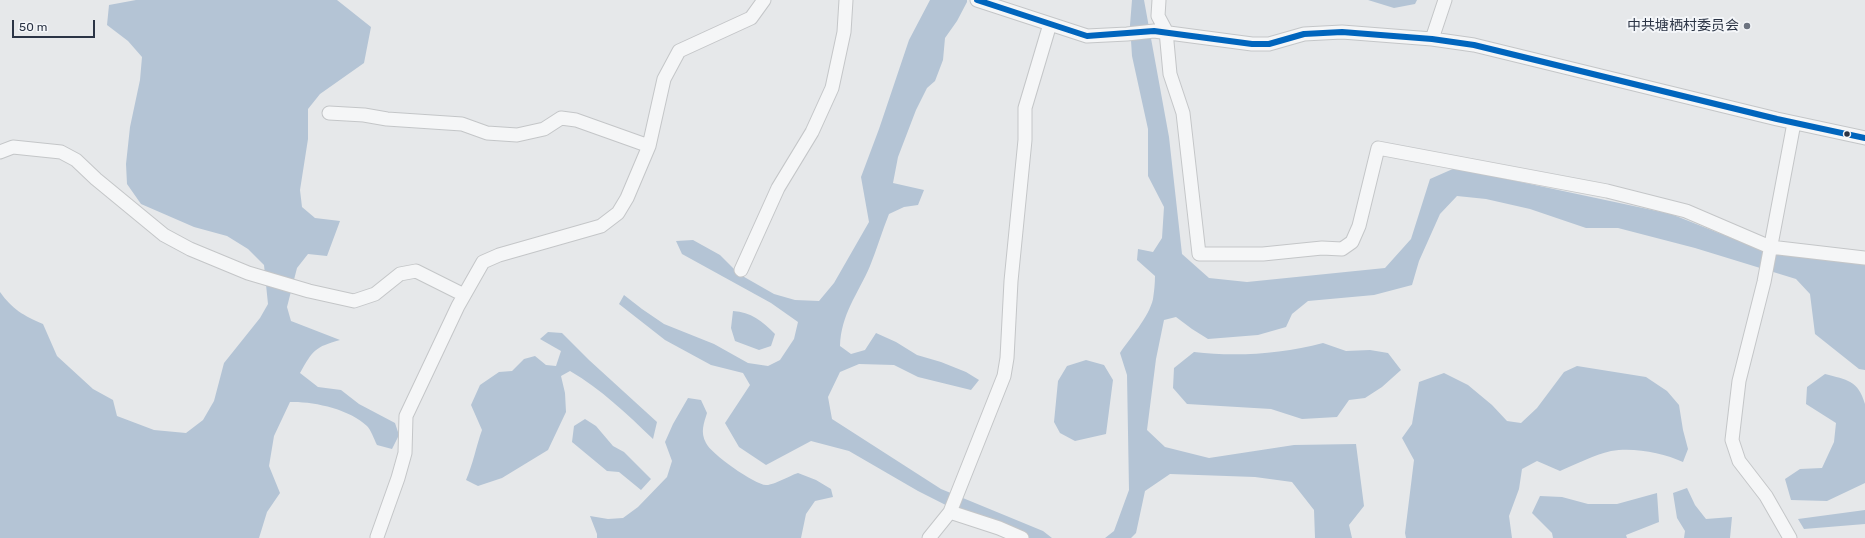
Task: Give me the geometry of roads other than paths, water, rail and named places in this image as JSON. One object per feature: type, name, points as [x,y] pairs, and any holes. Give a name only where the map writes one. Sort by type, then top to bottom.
[{"type":"street","points":[[377,537],[398,478],[405,453],[406,416],[464,295],[483,262],[500,255],[600,226],[618,213],[627,198],[649,146],[664,79],[679,51],[751,18],[764,0]]},
{"type":"street","points":[[741,270],[778,188],[812,132],[832,88],[844,32],[846,0]]},
{"type":"street","points":[[977,0],[1086,36],[1160,31],[1252,44],[1269,44],[1304,34],[1342,32],[1432,39],[1474,45],[1865,138]]},
{"type":"street","points":[[1159,0],[1158,16],[1160,31],[1170,74],[1182,113],[1199,254],[1263,254],[1322,248],[1342,249],[1352,242],[1359,226],[1378,148],[1607,191],[1686,211],[1771,246],[1865,258]]},
{"type":"street","points":[[1432,39],[1445,0]]},
{"type":"street","points":[[929,538],[950,512],[1004,376],[1008,358],[1011,281],[1025,140],[1025,108],[1050,24]]},
{"type":"street","points":[[329,113],[462,124],[487,133],[518,135],[544,129],[561,118],[576,120],[649,146]]},
{"type":"street","points":[[1790,538],[1766,496],[1739,461],[1732,440],[1739,382],[1764,282],[1794,122]]},
{"type":"street","points":[[0,152],[13,147],[61,152],[76,160],[96,179],[164,235],[190,250],[248,273],[309,291],[354,301],[376,294],[400,274],[416,271],[464,295]]},
{"type":"street","points":[[950,512],[999,528],[1022,538]]},
{"type":"water","points":[[136,0],[337,0],[371,27],[364,63],[320,94],[308,109],[308,139],[300,190],[302,207],[315,218],[340,221],[327,256],[308,254],[297,268],[287,307],[291,321],[340,340],[320,347],[316,350],[308,359],[300,373],[318,387],[341,390],[359,404],[395,423],[399,435],[392,449],[377,445],[367,426],[351,415],[330,407],[309,403],[290,402],[274,436],[269,466],[280,493],[267,512],[259,538],[0,538],[0,292],[9,303],[19,311],[43,324],[57,356],[93,389],[113,400],[117,416],[154,430],[186,433],[203,420],[214,401],[224,363],[260,318],[268,304],[264,265],[248,249],[227,236],[194,227],[141,204],[127,184],[126,164],[130,127],[140,80],[142,57],[128,41],[107,25],[109,5]]},
{"type":"water","points":[[930,0],[967,0],[967,2],[957,21],[945,38],[943,60],[935,81],[927,88],[916,110],[898,157],[893,183],[924,190],[918,205],[904,207],[889,214],[870,266],[843,324],[840,346],[851,354],[865,350],[876,333],[896,342],[917,355],[941,362],[966,372],[979,380],[971,390],[918,377],[894,365],[859,364],[840,372],[828,397],[832,419],[941,489],[1043,531],[1052,538],[1014,538],[1005,535],[918,491],[849,451],[811,441],[766,465],[739,447],[725,423],[750,385],[743,373],[711,365],[665,340],[619,304],[624,295],[664,324],[714,344],[748,363],[768,366],[780,360],[794,339],[798,322],[771,303],[682,254],[676,241],[693,240],[720,255],[739,274],[774,294],[795,300],[819,301],[834,283],[869,222],[861,177],[909,40]]},
{"type":"water","points":[[1132,0],[1144,0],[1169,137],[1182,254],[1209,278],[1247,282],[1385,268],[1411,239],[1430,179],[1455,168],[1671,214],[1739,241],[1865,262],[1865,370],[1859,369],[1815,334],[1810,294],[1796,279],[1695,248],[1618,228],[1586,228],[1530,209],[1486,199],[1457,196],[1440,214],[1419,261],[1412,285],[1374,295],[1308,301],[1292,314],[1286,327],[1258,335],[1208,339],[1176,317],[1164,320],[1156,359],[1147,430],[1165,447],[1209,458],[1294,445],[1356,444],[1364,506],[1349,525],[1352,538],[1315,538],[1314,510],[1292,482],[1255,477],[1170,474],[1145,491],[1136,533],[1131,538],[1105,538],[1114,531],[1129,490],[1127,375],[1120,353],[1148,313],[1154,291],[1155,276],[1137,260],[1138,249],[1153,252],[1162,238],[1164,207],[1148,176],[1148,129],[1132,56],[1130,25]]},
{"type":"water","points":[[1368,0],[1417,0],[1415,4],[1394,8]]},
{"type":"water","points":[[733,311],[751,315],[770,329],[775,334],[771,346],[759,350],[735,341],[731,328]]},
{"type":"water","points":[[548,332],[562,333],[589,360],[657,422],[653,439],[603,394],[570,371],[561,376],[565,393],[566,412],[548,450],[502,478],[478,486],[466,480],[482,430],[471,405],[480,385],[499,372],[512,371],[524,359],[535,356],[546,365],[556,366],[561,351],[540,339]]},
{"type":"water","points":[[1323,343],[1346,351],[1370,350],[1388,353],[1401,370],[1382,387],[1365,398],[1349,400],[1337,417],[1302,419],[1271,409],[1187,404],[1173,388],[1174,368],[1194,352],[1210,354],[1258,354],[1291,350]]},
{"type":"water","points":[[1086,360],[1104,365],[1113,380],[1106,434],[1075,441],[1060,433],[1054,422],[1058,381],[1067,366]]},
{"type":"water","points":[[1577,366],[1646,377],[1667,391],[1679,405],[1688,449],[1683,462],[1667,456],[1639,450],[1611,451],[1560,471],[1537,461],[1522,469],[1519,489],[1509,516],[1512,538],[1406,538],[1405,533],[1414,460],[1402,438],[1412,424],[1419,382],[1444,373],[1468,385],[1492,405],[1507,421],[1521,423],[1537,408],[1564,372]]},
{"type":"water","points":[[1825,374],[1851,382],[1859,390],[1865,404],[1865,483],[1827,501],[1791,500],[1785,479],[1800,469],[1822,468],[1834,442],[1836,423],[1806,404],[1807,387]]},
{"type":"water","points":[[688,398],[701,400],[707,413],[703,435],[709,448],[724,461],[743,474],[760,484],[769,485],[798,473],[816,480],[831,489],[833,497],[815,501],[806,514],[801,538],[597,538],[597,534],[590,516],[608,519],[623,518],[638,507],[667,477],[672,461],[665,442],[673,424]]},
{"type":"water","points":[[585,419],[596,426],[613,446],[624,452],[651,479],[641,490],[619,472],[607,471],[572,442],[574,426]]},
{"type":"water","points":[[1687,488],[1695,505],[1706,519],[1732,517],[1730,538],[1684,538],[1685,531],[1677,518],[1673,493]]},
{"type":"water","points":[[1657,493],[1659,522],[1626,535],[1627,538],[1553,538],[1552,533],[1532,513],[1540,496],[1562,497],[1588,504],[1617,504]]},
{"type":"water","points":[[1865,510],[1865,524],[1804,529],[1798,519]]},
{"type":"place","name":"中共塘栖村委员会","points":[[1747,26]]}]
